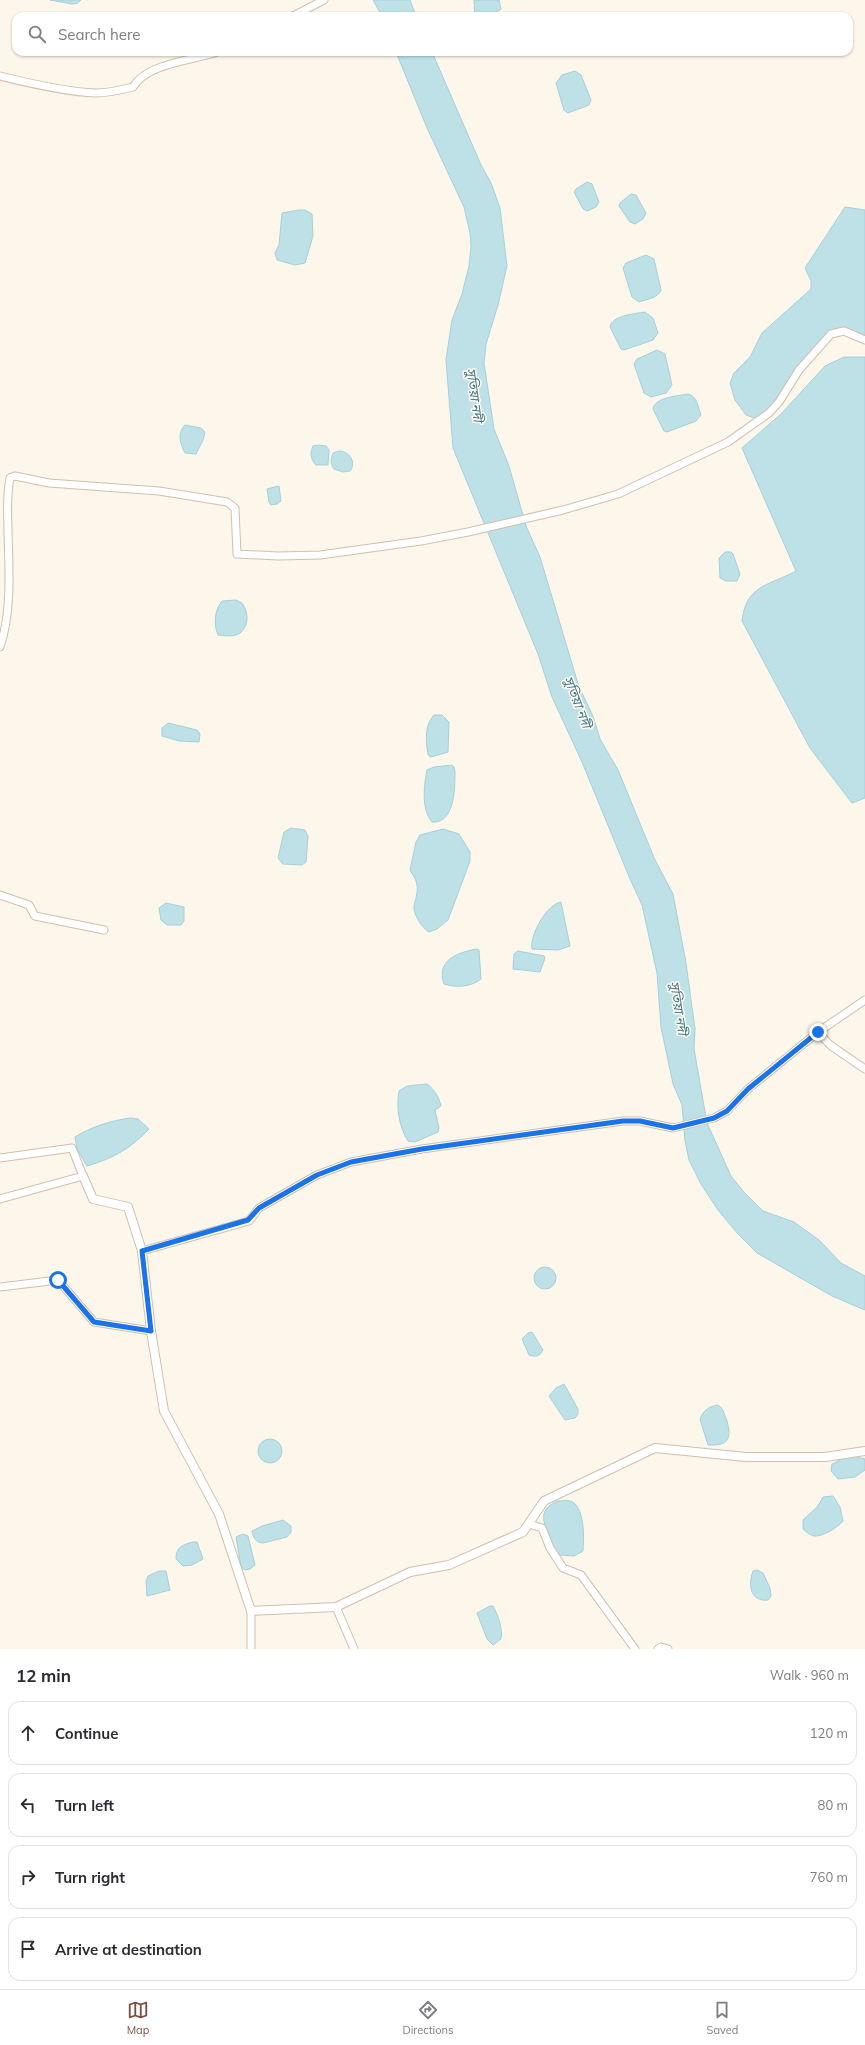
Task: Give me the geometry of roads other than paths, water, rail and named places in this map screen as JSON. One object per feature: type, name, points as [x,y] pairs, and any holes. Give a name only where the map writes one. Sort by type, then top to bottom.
[{"type":"street","points":[[301,12],[324,0]]},
{"type":"street","points":[[0,76],[77,91],[96,93],[132,87],[138,78],[154,69],[202,56]]},
{"type":"street","points":[[0,647],[7,611],[10,577],[7,493],[10,478],[15,476],[49,483],[159,491],[227,502],[235,508],[237,554],[278,556],[320,555],[468,532],[563,510],[618,494],[728,442],[769,412],[779,402],[799,370],[831,334],[844,331],[865,340]]},
{"type":"street","points":[[0,895],[29,905],[35,916],[104,930]]},
{"type":"street","points":[[142,1251],[248,1220],[259,1208],[317,1175],[351,1162],[422,1149],[623,1121],[640,1121],[673,1128],[714,1118],[727,1111],[748,1089],[818,1032],[865,1000]]},
{"type":"street","points":[[818,1032],[830,1045],[865,1069]]},
{"type":"street","points":[[0,1158],[72,1148],[93,1199],[128,1208],[142,1251],[151,1331],[164,1411],[219,1514],[251,1611],[252,1649]]},
{"type":"street","points":[[0,1200],[83,1176]]},
{"type":"street","points":[[0,1287],[58,1280],[94,1322],[151,1331]]},
{"type":"street","points":[[251,1611],[336,1607],[410,1572],[449,1565],[523,1532],[544,1501],[655,1448],[746,1457],[826,1457],[865,1451]]},
{"type":"street","points":[[529,1524],[542,1528],[550,1548],[563,1568],[581,1575],[635,1649]]},
{"type":"street","points":[[336,1607],[354,1649]]},
{"type":"street","points":[[658,1649],[662,1647],[668,1649]]},
{"type":"water","points":[[50,0],[81,0],[78,3],[72,4]]},
{"type":"water","points":[[373,0],[410,0],[414,12],[380,12]]},
{"type":"water","points":[[474,0],[499,0],[501,9],[496,12],[475,12]]},
{"type":"water","name":"সুতিয়া নদী","points":[[398,56],[434,56],[481,165],[491,183],[500,208],[507,266],[498,305],[486,344],[484,363],[494,429],[509,466],[526,526],[540,557],[579,687],[593,716],[600,739],[618,770],[655,860],[673,894],[686,963],[695,1029],[694,1049],[707,1123],[731,1176],[743,1191],[763,1211],[794,1222],[819,1240],[841,1263],[865,1276],[865,1310],[832,1296],[757,1253],[738,1234],[718,1210],[701,1184],[689,1160],[685,1141],[682,1105],[673,1084],[661,1027],[657,973],[642,905],[582,762],[552,697],[538,654],[453,448],[446,360],[452,320],[462,294],[469,266],[471,246],[470,233],[464,207],[427,128]]},
{"type":"water","points":[[575,71],[581,75],[591,100],[589,105],[568,113],[564,110],[556,83],[562,75]]},
{"type":"water","points":[[587,182],[592,184],[599,202],[596,207],[587,211],[583,209],[574,192]]},
{"type":"water","points":[[631,194],[636,195],[646,213],[643,219],[635,224],[630,222],[619,206],[620,203]]},
{"type":"water","points":[[845,207],[865,210],[865,338],[839,329],[797,368],[769,409],[762,416],[755,418],[746,415],[735,400],[730,383],[734,373],[750,357],[762,333],[811,289],[811,281],[805,268]]},
{"type":"water","points":[[305,210],[312,214],[313,236],[305,263],[295,265],[277,260],[275,253],[279,245],[282,213]]},
{"type":"water","points":[[646,255],[654,259],[661,290],[654,297],[639,302],[632,297],[623,268],[626,263]]},
{"type":"water","points":[[645,312],[653,318],[658,333],[653,340],[624,350],[621,349],[610,327],[612,323],[624,316]]},
{"type":"water","points":[[657,350],[665,354],[672,385],[666,393],[651,397],[644,393],[634,364],[637,359]]},
{"type":"water","points":[[844,357],[865,357],[865,798],[852,803],[810,748],[742,621],[744,609],[753,593],[760,588],[796,571],[742,448],[781,414],[825,366]]},
{"type":"water","points":[[688,394],[695,399],[701,415],[696,421],[667,432],[664,431],[653,409],[655,405],[658,402],[668,398]]},
{"type":"water","points":[[185,425],[201,428],[205,432],[196,454],[185,453],[182,446],[180,435],[182,428]]},
{"type":"water","points":[[313,446],[326,446],[329,450],[328,465],[316,465],[312,458],[311,453]]},
{"type":"water","points":[[343,451],[351,458],[353,464],[350,471],[343,472],[334,469],[331,461],[333,453]]},
{"type":"water","points":[[279,486],[281,501],[277,504],[271,505],[269,502],[267,489]]},
{"type":"water","points":[[725,552],[731,552],[733,554],[740,574],[737,581],[726,581],[720,578],[719,558]]},
{"type":"water","points":[[236,600],[242,603],[247,614],[247,622],[243,630],[235,635],[218,635],[215,622],[216,612],[220,604],[222,601]]},
{"type":"water","points":[[434,715],[442,715],[449,722],[448,752],[431,757],[428,755],[426,734],[431,719]]},
{"type":"water","points":[[168,723],[197,730],[200,734],[199,742],[179,741],[162,736],[162,728]]},
{"type":"water","points":[[452,765],[455,772],[455,786],[452,803],[445,817],[440,821],[432,822],[426,811],[424,797],[427,770],[434,767]]},
{"type":"water","points":[[291,828],[305,830],[308,836],[306,862],[302,865],[283,864],[278,858],[284,832]]},
{"type":"water","points":[[443,829],[459,834],[470,852],[470,861],[448,920],[437,929],[429,932],[416,917],[414,906],[417,894],[417,884],[410,870],[416,842],[420,835]]},
{"type":"water","points":[[561,902],[570,946],[558,950],[532,949],[533,936],[540,921],[550,908]]},
{"type":"water","points":[[166,903],[184,907],[184,921],[181,925],[167,925],[161,920],[159,908]]},
{"type":"water","points":[[476,949],[479,950],[481,979],[473,984],[463,986],[444,984],[442,976],[446,963],[455,956]]},
{"type":"water","points":[[518,951],[544,956],[545,958],[540,972],[513,969],[514,954]]},
{"type":"water","points":[[427,1084],[436,1094],[441,1106],[435,1110],[439,1128],[438,1132],[415,1142],[408,1141],[402,1130],[399,1117],[399,1091],[407,1086]]},
{"type":"water","points":[[131,1118],[138,1119],[149,1129],[121,1152],[105,1160],[87,1166],[77,1149],[75,1137],[102,1124]]},
{"type":"water","points":[[545,1267],[553,1270],[556,1278],[553,1286],[545,1289],[537,1286],[534,1278],[537,1270]]},
{"type":"water","points":[[532,1332],[543,1350],[537,1356],[529,1355],[522,1339],[528,1333]]},
{"type":"water","points":[[564,1384],[578,1409],[578,1414],[575,1418],[565,1420],[549,1396],[556,1388]]},
{"type":"water","points":[[718,1405],[723,1410],[727,1421],[729,1432],[728,1437],[724,1443],[708,1445],[700,1419],[707,1409]]},
{"type":"water","points":[[270,1439],[279,1442],[282,1451],[279,1460],[270,1463],[261,1460],[258,1451],[261,1442]]},
{"type":"water","points":[[846,1457],[865,1459],[865,1470],[855,1477],[838,1479],[831,1471],[832,1464]]},
{"type":"water","points":[[833,1496],[840,1507],[843,1521],[834,1529],[822,1535],[814,1536],[808,1533],[803,1529],[803,1520],[818,1506],[823,1497]]},
{"type":"water","points":[[558,1501],[570,1501],[575,1504],[581,1515],[584,1539],[583,1551],[574,1556],[560,1555],[553,1546],[545,1524],[545,1511],[552,1504]]},
{"type":"water","points":[[283,1520],[291,1526],[291,1532],[287,1537],[263,1543],[258,1542],[254,1537],[252,1531],[262,1526]]},
{"type":"water","points":[[243,1534],[248,1536],[255,1565],[250,1569],[245,1570],[241,1567],[236,1537]]},
{"type":"water","points":[[193,1542],[197,1542],[203,1559],[192,1565],[183,1566],[176,1559],[178,1549]]},
{"type":"water","points":[[757,1570],[763,1573],[770,1588],[771,1596],[768,1600],[757,1598],[752,1592],[751,1576],[753,1571]]},
{"type":"water","points":[[159,1571],[166,1571],[170,1590],[147,1596],[146,1581],[148,1576]]},
{"type":"water","points":[[490,1606],[493,1606],[495,1610],[500,1622],[501,1631],[501,1639],[493,1645],[487,1639],[477,1613]]}]
